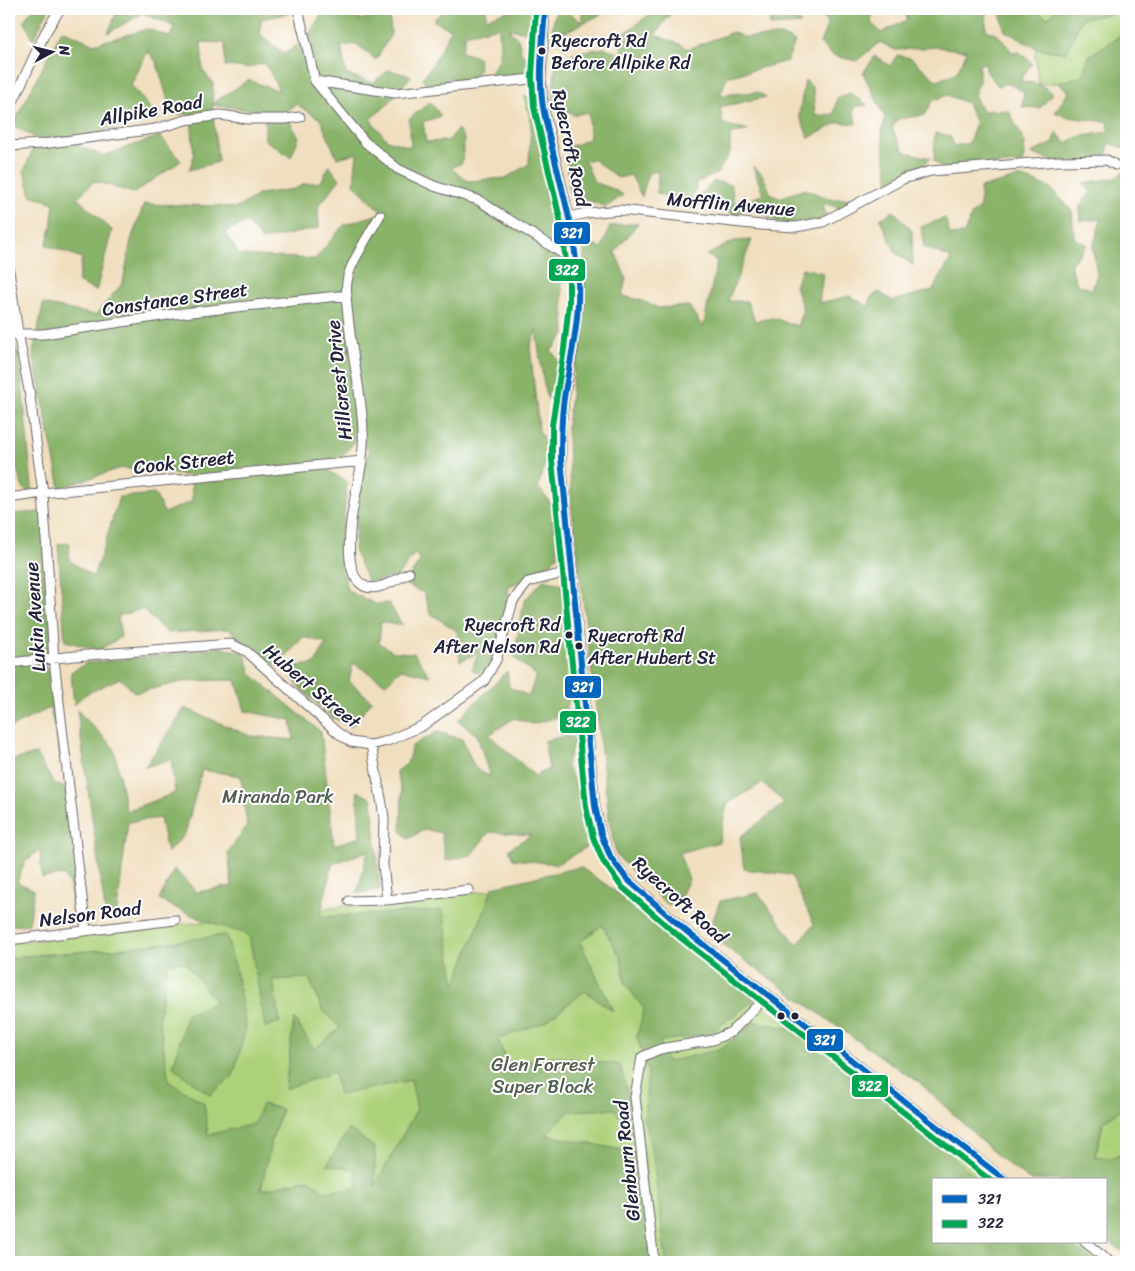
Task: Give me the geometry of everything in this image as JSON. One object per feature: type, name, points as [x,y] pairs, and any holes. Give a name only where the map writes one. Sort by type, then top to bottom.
[{"type":"street","points":[[9,110],[45,33],[60,9]]},
{"type":"street","points":[[298,9],[315,81],[365,142],[398,169],[434,186],[478,200],[576,262]]},
{"type":"street","name":"Ryecroft Road","points":[[545,9],[541,78],[542,106],[569,217],[576,262],[578,303],[573,350],[564,399],[561,443],[595,806],[601,834],[611,858],[627,879],[686,931],[1002,1178]]},
{"type":"street","points":[[315,81],[395,93],[541,78]]},
{"type":"street","name":"Allpike Road","points":[[9,146],[42,144],[155,129],[186,120],[220,115],[248,119],[300,117]]},
{"type":"street","name":"Mofflin Avenue","points":[[569,217],[587,213],[620,210],[761,226],[796,227],[822,222],[903,179],[931,171],[1059,161],[1107,160],[1115,165]]},
{"type":"street","name":"Hillcrest Drive","points":[[380,215],[348,274],[347,295],[363,431],[362,461],[354,498],[348,542],[352,574],[361,585],[373,588],[388,584],[409,573]]},
{"type":"street","name":"Lukin Avenue","points":[[9,271],[13,333],[29,390],[43,492],[54,660],[86,931]]},
{"type":"street","name":"Constance Street","points":[[13,333],[44,334],[174,314],[347,295]]},
{"type":"street","name":"Cook Street","points":[[9,498],[43,492],[362,461]]},
{"type":"street","name":"Hubert Street","points":[[9,664],[75,656],[231,644],[246,652],[338,733],[351,742],[371,746],[422,726],[484,681],[496,660],[512,601],[528,582],[572,571]]},
{"type":"street","points":[[371,746],[384,818],[383,864],[387,900]]},
{"type":"street","points":[[349,901],[387,900],[469,890]]},
{"type":"street","name":"Nelson Road","points":[[9,940],[175,920]]},
{"type":"street","name":"Glenburn Road","points":[[654,1262],[635,1097],[642,1056],[660,1049],[713,1040],[731,1032],[768,995]]},
{"type":"street","points":[[1088,1244],[1110,1262]]},
{"type":"green space","points":[[33,9],[49,9],[33,39],[24,20]]},
{"type":"green space","points":[[118,9],[294,9],[291,13],[261,19],[260,34],[284,54],[306,39],[325,9],[361,9],[359,20],[389,11],[387,9],[389,9],[391,34],[376,60],[357,44],[341,46],[346,74],[373,83],[389,70],[411,76],[386,106],[370,119],[387,140],[411,147],[409,119],[430,102],[441,116],[423,122],[426,142],[448,141],[458,129],[464,139],[462,163],[451,168],[468,181],[506,178],[529,164],[531,121],[524,96],[532,97],[546,141],[547,169],[565,201],[561,277],[565,334],[551,351],[561,363],[550,404],[545,392],[536,331],[530,347],[539,431],[549,449],[538,487],[552,505],[558,555],[544,572],[509,586],[504,625],[487,675],[472,670],[478,653],[460,661],[457,631],[430,613],[424,593],[404,584],[420,561],[415,553],[398,576],[368,582],[354,550],[359,490],[369,450],[357,439],[340,459],[315,462],[347,482],[340,562],[348,591],[375,604],[389,603],[402,625],[381,622],[379,643],[394,652],[414,653],[430,676],[401,669],[386,684],[353,663],[349,681],[372,701],[351,727],[332,717],[297,685],[287,667],[315,664],[326,643],[303,637],[277,666],[255,653],[229,629],[167,633],[142,609],[118,616],[121,637],[99,650],[65,641],[58,544],[70,543],[69,560],[93,577],[119,497],[155,494],[164,513],[192,501],[191,476],[121,468],[60,488],[33,354],[43,304],[95,315],[123,283],[131,240],[144,204],[237,208],[259,194],[295,189],[304,184],[321,182],[329,166],[340,179],[318,207],[319,228],[262,240],[247,222],[225,232],[239,255],[315,259],[344,225],[382,213],[354,184],[357,153],[337,158],[320,119],[296,104],[284,112],[299,137],[291,157],[265,140],[265,112],[212,105],[218,162],[189,170],[194,156],[191,114],[172,114],[157,63],[148,51],[131,85],[159,119],[109,129],[77,145],[103,156],[160,136],[181,161],[134,193],[94,181],[77,198],[112,230],[96,291],[78,282],[82,258],[46,245],[51,229],[54,203],[31,195],[24,171],[37,139],[13,125],[62,30],[94,44],[148,29],[170,37],[175,27],[143,13],[108,33]],"holes":[[[201,42],[225,43],[225,66],[247,68],[264,63],[279,91],[248,80],[212,104],[213,83],[203,71]]]},
{"type":"green space","points":[[446,9],[486,9],[486,18],[514,9],[539,9],[531,32],[508,29],[518,39],[521,52],[532,63],[521,75],[482,84],[500,59],[499,27],[466,34],[461,52],[478,57],[479,70],[468,85],[450,77],[436,93],[422,79],[434,62],[451,30],[433,20]]},
{"type":"green space","points":[[556,9],[565,9],[581,22],[583,9],[602,9],[604,13],[563,33],[552,29]]},
{"type":"green space","points":[[657,9],[673,10],[655,35],[688,49],[733,32],[742,37],[781,35],[795,42],[787,61],[727,77],[720,95],[757,92],[766,97],[720,107],[723,124],[749,130],[730,135],[730,152],[718,173],[698,182],[689,206],[657,193],[658,171],[648,173],[642,197],[631,175],[618,178],[593,159],[585,161],[594,182],[623,195],[606,207],[569,193],[567,144],[573,146],[590,138],[588,112],[574,115],[552,101],[556,62],[573,53],[605,48],[621,54],[622,35]]},
{"type":"green space","points":[[769,9],[792,9],[801,24],[770,26]]},
{"type":"green space","points":[[818,9],[839,9],[842,12],[873,9],[871,22],[881,33],[907,20],[906,9],[986,9],[986,30],[997,34],[1013,53],[1019,52],[1032,63],[1020,81],[1039,84],[1053,93],[1040,108],[1022,107],[1024,92],[1007,83],[998,86],[985,70],[986,62],[979,65],[979,83],[974,95],[983,112],[990,110],[1009,111],[1025,143],[1023,163],[941,168],[934,161],[935,133],[950,136],[954,146],[969,143],[976,123],[967,103],[947,95],[932,101],[925,115],[897,119],[892,129],[905,152],[930,158],[919,173],[889,184],[882,133],[885,117],[863,73],[875,56],[890,66],[897,55],[911,58],[937,81],[957,72],[967,51],[938,47],[895,50],[880,42],[856,61],[832,55],[820,43],[828,23]]},
{"type":"green space","points":[[999,9],[1034,9],[1047,18],[1057,9],[1114,9],[1112,14],[1082,18],[1066,53],[1036,48],[1005,31]]},
{"type":"green space","points":[[1034,9],[1057,9],[1047,18]]},
{"type":"green space","points":[[1114,9],[1126,9],[1126,32],[1089,56],[1082,76],[1059,83],[1039,84],[1035,56],[1036,48],[1066,53],[1082,18],[1112,14]]},
{"type":"green space","points":[[1126,32],[1126,149],[1109,143],[1106,161],[1087,162],[1059,161],[1031,153],[1054,143],[1056,132],[1066,143],[1078,137],[1108,132],[1109,122],[1066,117],[1055,112],[1069,92],[1059,83],[1082,76],[1089,56]]},
{"type":"green space","points":[[805,80],[813,88],[815,116],[834,114],[837,98],[850,93],[867,105],[853,107],[856,124],[839,122],[809,138],[799,115]]},
{"type":"green space","points":[[753,166],[762,174],[771,194],[779,198],[805,189],[830,199],[860,199],[846,210],[823,203],[826,217],[804,228],[773,220],[754,204],[735,215],[696,199],[714,181],[731,185],[735,204],[746,202],[763,194]]},
{"type":"green space","points":[[1126,170],[1126,230],[1123,252],[1126,265],[1126,1105],[1102,1123],[1095,1156],[1110,1158],[1126,1154],[1126,1254],[1108,1240],[1108,1178],[1026,1178],[1000,1158],[921,1084],[708,934],[720,901],[758,893],[797,945],[814,924],[791,875],[744,869],[740,837],[785,803],[762,783],[727,804],[719,842],[679,853],[689,879],[676,907],[665,903],[616,855],[610,825],[572,508],[567,427],[583,284],[584,243],[602,248],[610,226],[638,223],[615,252],[626,278],[622,296],[640,300],[658,308],[689,306],[703,328],[717,261],[707,255],[734,241],[752,240],[728,301],[747,301],[755,321],[773,318],[797,326],[803,310],[795,286],[802,268],[823,273],[819,303],[850,296],[869,307],[870,298],[879,292],[893,301],[933,290],[951,258],[924,247],[921,227],[945,218],[950,235],[964,234],[972,214],[980,207],[980,188],[1020,177],[1051,188],[1072,211],[1074,238],[1087,245],[1070,265],[1077,284],[1092,290],[1097,274],[1093,248],[1101,219],[1081,221],[1080,206],[1091,192],[1083,183],[1116,178]]},
{"type":"green space","points":[[894,211],[912,231],[913,265],[896,253],[880,219]]},
{"type":"green space","points":[[9,341],[19,352],[33,497],[23,488],[12,454],[9,456]]},
{"type":"green space","points":[[42,512],[54,651],[36,659],[57,678],[61,759],[50,708],[9,728],[9,514]]},
{"type":"green space","points":[[543,580],[562,584],[571,694],[565,715],[533,724],[514,718],[489,735],[535,776],[549,769],[544,741],[564,736],[576,738],[566,765],[589,810],[587,847],[557,864],[513,859],[509,849],[531,835],[489,832],[471,855],[446,861],[441,833],[425,829],[408,839],[401,831],[402,792],[396,771],[407,764],[412,746],[437,732],[462,739],[475,768],[490,777],[477,735],[458,720],[507,671],[509,687],[529,696],[536,675],[514,658],[524,601]]},
{"type":"green space","name":"Glen Forrest Super Block","points":[[220,647],[245,653],[251,674],[321,732],[334,845],[360,837],[357,791],[372,799],[380,890],[357,893],[368,851],[332,864],[320,917],[443,910],[455,985],[493,887],[580,867],[631,902],[655,914],[724,969],[754,1000],[709,1034],[660,1041],[667,1062],[721,1049],[755,1022],[803,1031],[872,1086],[977,1178],[932,1178],[932,1244],[1069,1244],[1094,1262],[666,1262],[653,1155],[644,1120],[648,1071],[637,1037],[644,1009],[625,983],[621,958],[602,925],[580,942],[613,1011],[585,991],[545,1022],[498,1039],[508,1065],[554,1056],[620,1065],[642,1147],[615,1109],[569,1111],[546,1135],[643,1154],[654,1262],[9,1262],[9,957],[115,949],[226,935],[235,966],[246,1028],[233,1076],[210,1095],[173,1067],[187,1014],[216,1002],[185,962],[168,963],[159,1018],[169,1082],[204,1103],[208,1135],[254,1124],[262,1104],[282,1109],[271,1142],[261,1190],[309,1179],[325,1192],[358,1188],[355,1169],[327,1165],[349,1129],[375,1148],[375,1186],[417,1109],[411,1080],[339,1095],[334,1072],[285,1089],[294,1019],[314,1049],[340,1028],[322,1009],[309,978],[273,980],[280,1022],[265,1027],[249,935],[198,918],[159,900],[174,869],[197,892],[232,886],[228,852],[247,826],[241,776],[202,770],[185,834],[167,853],[160,818],[128,822],[116,919],[106,917],[77,710],[114,748],[126,811],[175,793],[171,759],[145,767],[185,708],[250,736],[294,740],[291,720],[245,711],[236,680],[186,681],[135,693],[120,678],[84,695],[74,705],[71,672],[87,663]]},
{"type":"green space","points":[[36,754],[55,785],[71,788],[79,888],[75,918],[70,887],[64,875],[42,878],[40,849],[25,862],[17,882],[34,890],[29,924],[9,926],[9,761]]},
{"type":"green space","name":"Glen Forrest Super Block","points":[[598,879],[987,1178],[932,1178],[932,1244],[1075,1244],[1098,1262],[9,1262],[9,943]]},
{"type":"green space","points":[[1126,1105],[1126,1154],[1110,1158],[1095,1156],[1103,1124],[1101,1123]]},
{"type":"transit line","name":"322","points":[[536,9],[532,77],[534,107],[560,219],[569,282],[569,303],[564,349],[552,425],[552,460],[586,807],[593,837],[603,861],[621,886],[681,938],[987,1178]]},
{"type":"transit line","name":"321","points":[[545,9],[541,58],[543,107],[573,238],[578,282],[576,326],[563,406],[561,459],[595,806],[601,834],[611,858],[627,879],[686,931],[1002,1178]]},
{"type":"place","name":"Ryecroft Rd Before Allpike Rd","points":[[542,51]]},
{"type":"place","name":"Ryecroft Rd After Nelson Rd","points":[[569,635]]},
{"type":"place","name":"Ryecroft Rd After Hubert St","points":[[579,646]]},
{"type":"park label","name":"Miranda Park","points":[[278,796]]}]
